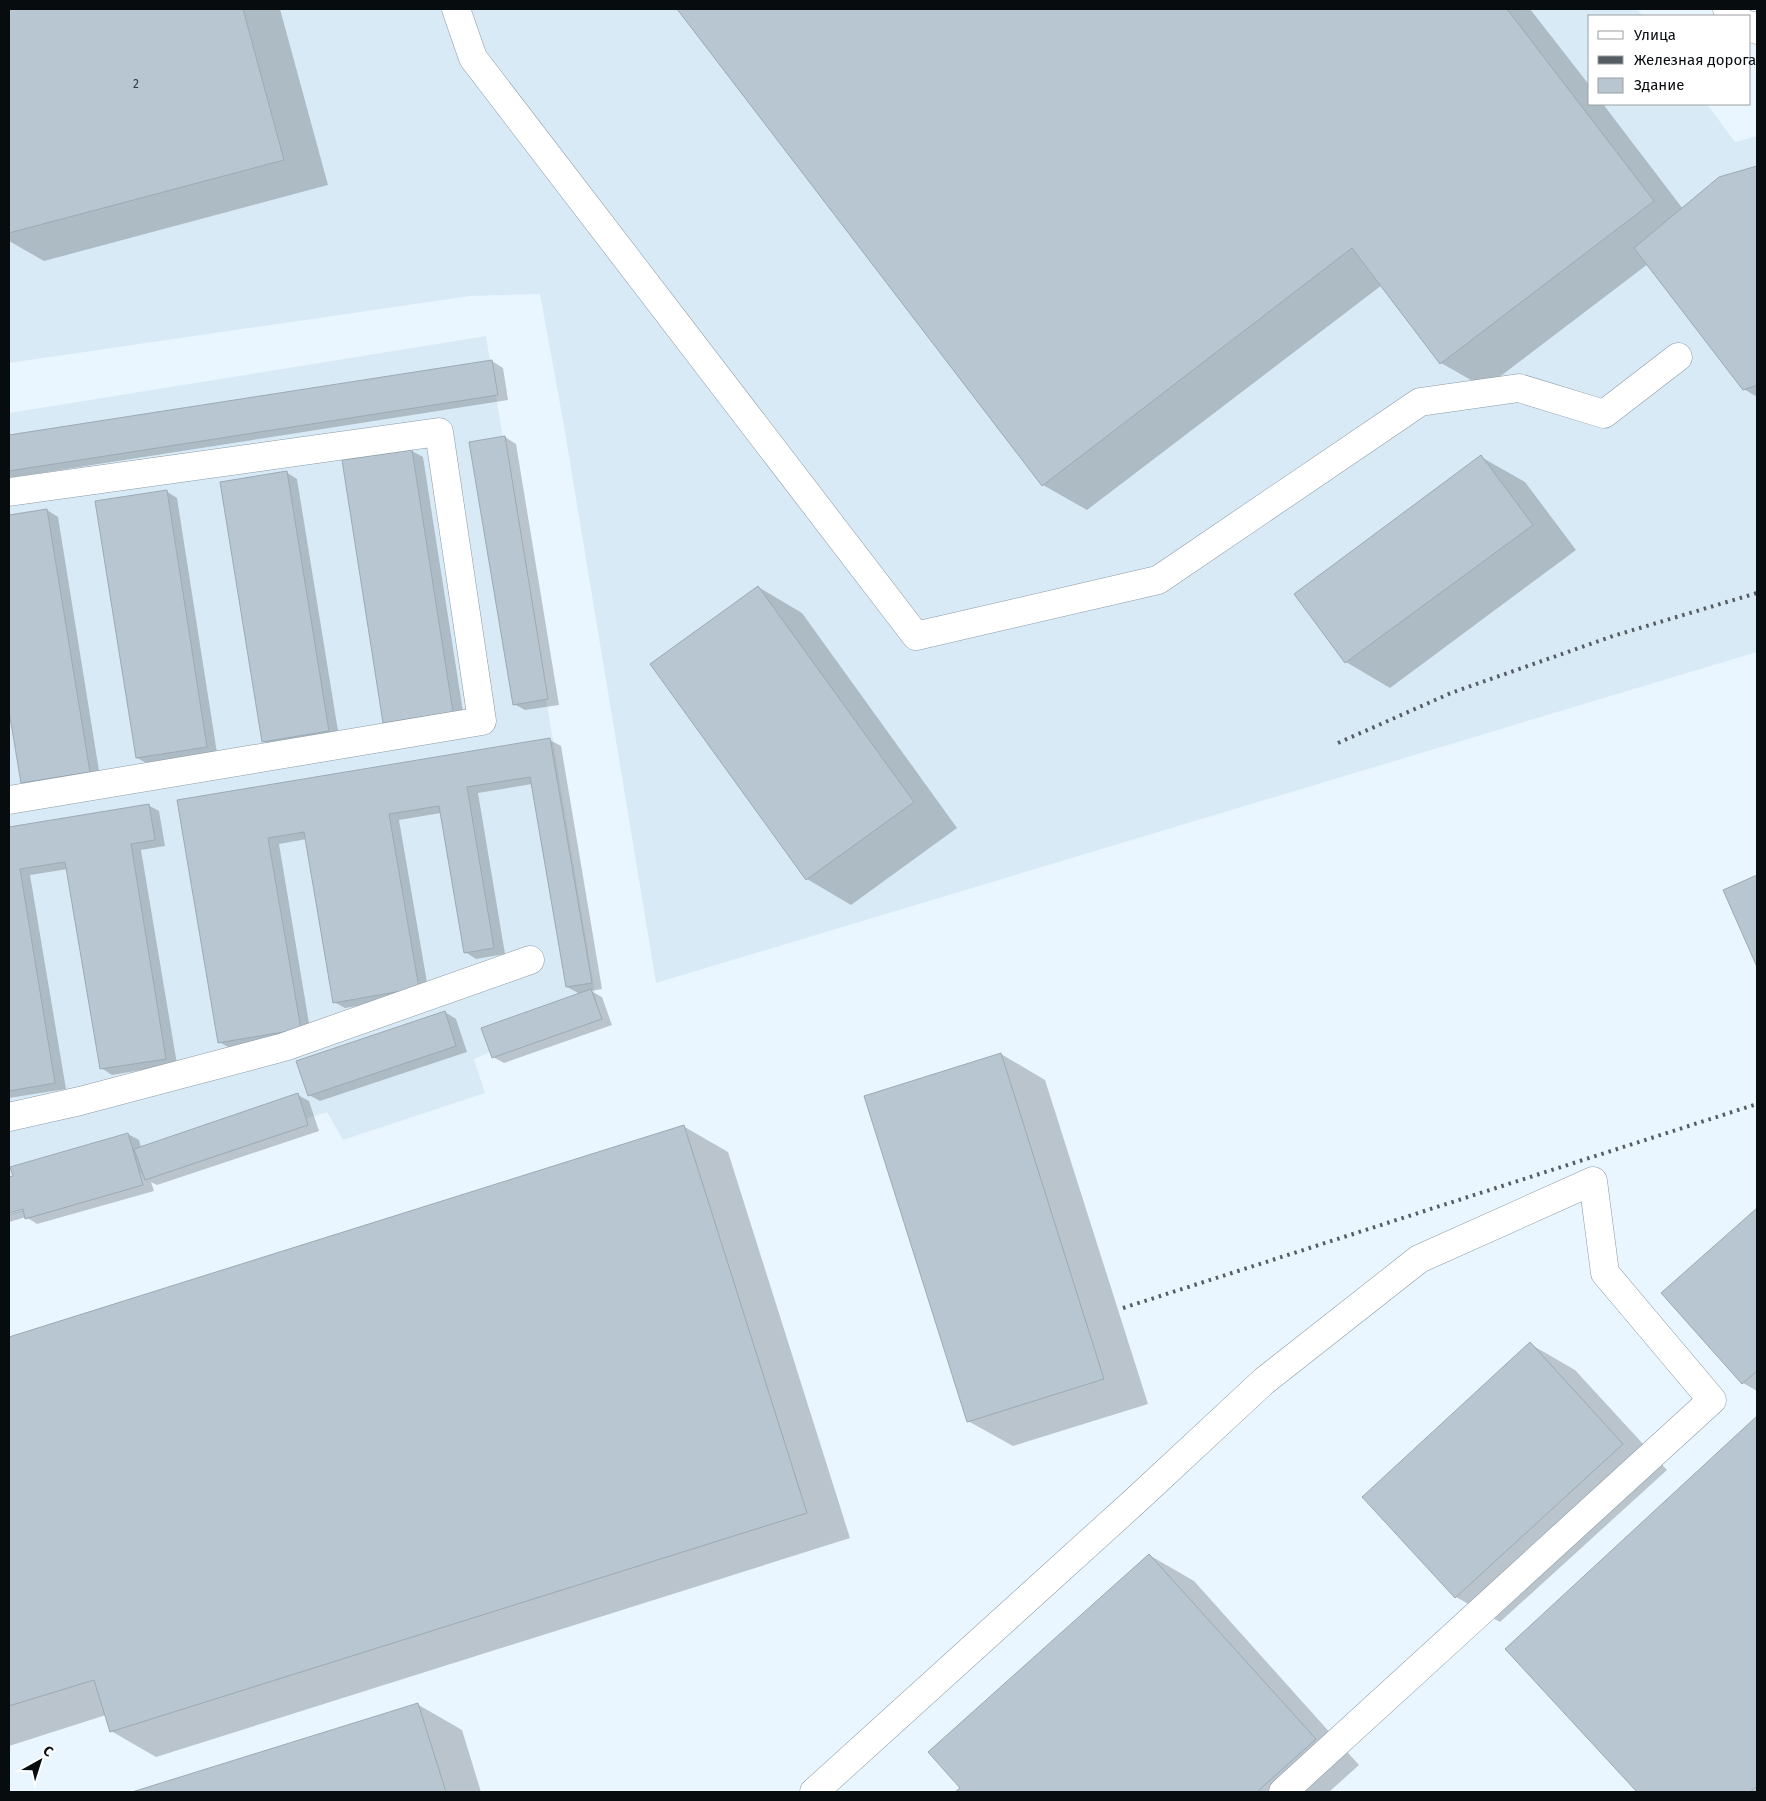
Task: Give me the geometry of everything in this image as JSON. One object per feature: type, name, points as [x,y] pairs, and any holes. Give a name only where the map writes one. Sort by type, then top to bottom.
[{"type":"street","points":[[456,9],[473,58],[916,636],[1158,580],[1420,402],[1519,388],[1604,414],[1678,357]]},
{"type":"street","points":[[9,492],[439,432],[482,721],[9,800]]},
{"type":"street","points":[[9,1117],[284,1047],[530,960]]},
{"type":"street","points":[[814,1792],[1135,1501],[1264,1381],[1318,1338],[1419,1259],[1593,1181],[1605,1273],[1712,1400],[1283,1792]]},
{"type":"shaded area","points":[[9,9],[1637,9],[1642,15],[1588,15],[1588,105],[1708,105],[1735,142],[1757,136],[1757,652],[656,983],[564,426],[540,294],[470,296],[9,363]]},
{"type":"shaded area","points":[[486,336],[597,1006],[474,1059],[485,1093],[343,1140],[327,1112],[9,1216],[9,413]]},
{"type":"building","points":[[9,9],[243,9],[284,160],[9,233]]},
{"type":"building","points":[[677,9],[1507,9],[1654,201],[1440,364],[1352,248],[1042,486]]},
{"type":"building","points":[[1757,166],[1757,385],[1743,390],[1634,248],[1719,177]]},
{"type":"building","points":[[492,360],[498,395],[9,471],[9,435]]},
{"type":"building","points":[[505,436],[548,699],[513,705],[469,442]]},
{"type":"building","points":[[412,450],[453,712],[383,723],[342,460]]},
{"type":"building","points":[[1481,455],[1533,525],[1345,663],[1294,594]]},
{"type":"building","points":[[287,471],[329,731],[262,742],[220,482]]},
{"type":"building","points":[[167,490],[207,747],[136,758],[95,501]]},
{"type":"building","points":[[47,509],[90,772],[21,783],[9,711],[9,515]]},
{"type":"building","points":[[758,586],[914,802],[806,880],[650,664]]},
{"type":"building","points":[[550,738],[592,983],[566,987],[530,777],[467,787],[494,948],[464,953],[439,806],[389,814],[419,988],[333,1003],[304,832],[268,838],[301,1029],[218,1043],[177,800]]},
{"type":"building","points":[[149,804],[155,840],[131,844],[166,1059],[100,1069],[65,862],[20,869],[55,1083],[9,1091],[9,827]]},
{"type":"building","points":[[1757,875],[1757,967],[1723,890]]},
{"type":"building","points":[[591,989],[602,1019],[492,1058],[481,1028]]},
{"type":"building","points":[[445,1011],[456,1046],[308,1096],[296,1061]]},
{"type":"building","points":[[1001,1053],[1104,1379],[967,1422],[864,1096]]},
{"type":"building","points":[[298,1093],[308,1125],[145,1180],[134,1149]]},
{"type":"building","points":[[684,1125],[807,1513],[110,1732],[94,1680],[9,1706],[9,1337]]},
{"type":"building","points":[[128,1133],[143,1185],[25,1219],[23,1209],[9,1213],[9,1177],[13,1176],[10,1167]]},
{"type":"building","points":[[1757,1208],[1757,1371],[1742,1384],[1661,1293]]},
{"type":"building","points":[[1530,1342],[1623,1444],[1455,1598],[1362,1497]]},
{"type":"building","points":[[1757,1416],[1757,1786],[1750,1792],[1637,1792],[1505,1649]]},
{"type":"building","points":[[1149,1554],[1316,1739],[1257,1792],[955,1792],[960,1788],[928,1752]]},
{"type":"building","points":[[418,1703],[446,1792],[132,1792]]},
{"type":"railway","points":[[1338,743],[1451,693],[1613,636],[1757,593]]},
{"type":"railway","points":[[1123,1308],[1757,1104]]}]
